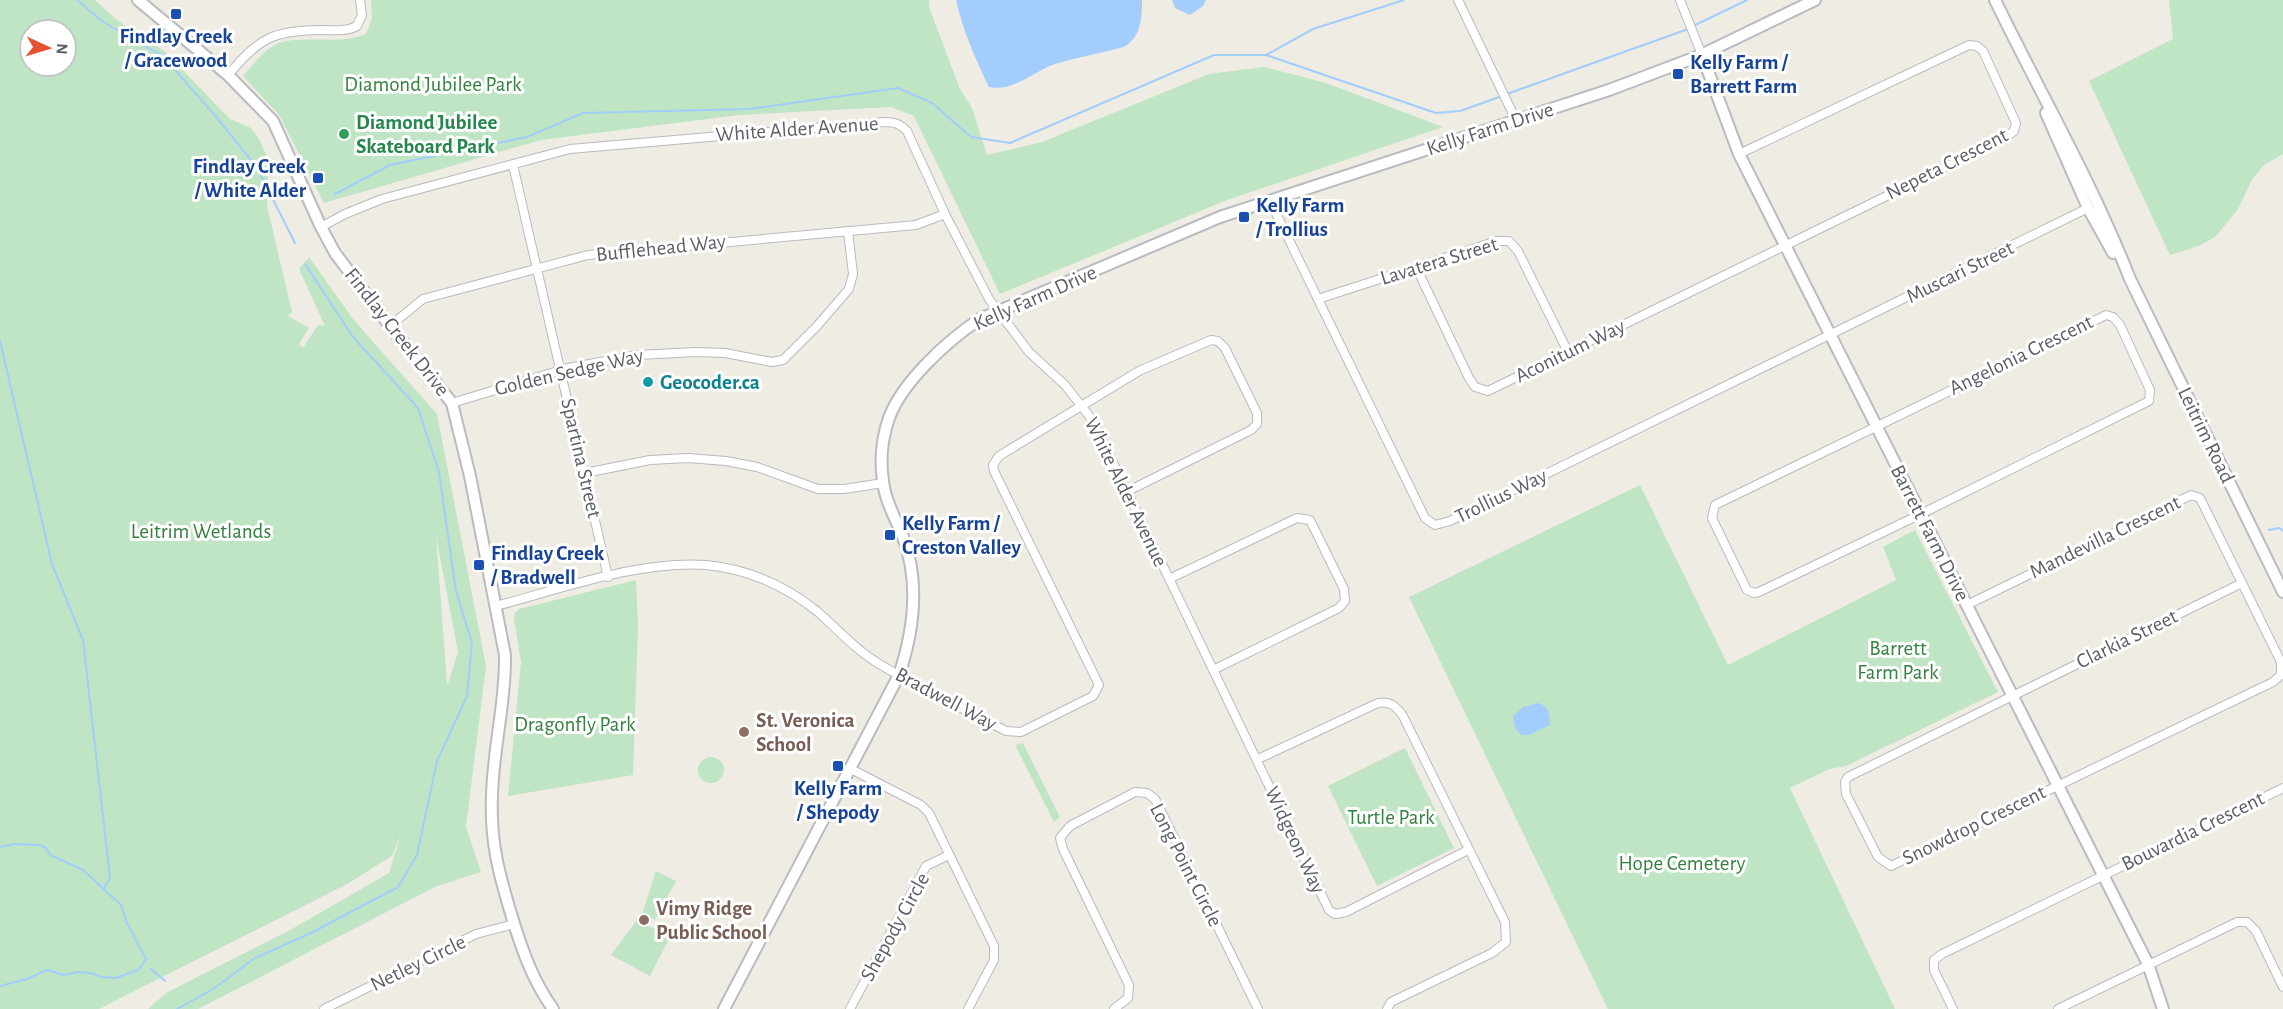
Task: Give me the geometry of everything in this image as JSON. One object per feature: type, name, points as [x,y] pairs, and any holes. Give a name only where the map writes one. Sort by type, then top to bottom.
[{"type":"street","points":[[228,75],[251,50],[267,38],[292,31],[342,30],[357,26],[362,15],[360,0]]},
{"type":"street","points":[[1458,0],[1516,120]]},
{"type":"street","points":[[1680,0],[1702,55]]},
{"type":"street","name":"Kelly Farm Drive","points":[[724,1009],[899,675],[912,624],[913,589],[908,552],[883,483],[884,435],[898,400],[954,337],[980,319],[1220,217],[1609,90],[1702,55],[1815,0]]},
{"type":"street","name":"Leitrim Road","points":[[1995,0],[2029,71],[2088,208],[2130,279]]},
{"type":"street","name":"Findlay Creek Drive","points":[[142,1],[228,75],[273,121],[321,227],[340,259],[452,403],[470,476],[506,655],[506,684],[492,794],[493,845],[496,865],[514,924],[538,989],[553,1009]]},
{"type":"street","name":"Nepeta Crescent","points":[[1739,154],[1962,46],[1974,45],[1983,51],[2015,116],[2016,128],[2010,135],[1785,245]]},
{"type":"street","name":"Barrett Farm Drive","points":[[1702,55],[1739,154],[2148,964],[2163,1009]]},
{"type":"street","name":"Leitrim Road","points":[[2029,71],[2056,118],[2117,246],[2130,279],[2283,592]]},
{"type":"street","name":"White Alder Avenue","points":[[321,227],[345,214],[382,199],[584,147],[895,122],[907,132],[945,214],[998,312],[1029,352],[1065,385],[1093,421],[1258,759]]},
{"type":"street","name":"Spartina Street","points":[[513,165],[608,577]]},
{"type":"street","name":"Trollius Way","points":[[1270,201],[1425,518],[1435,525],[1450,521],[1831,336]]},
{"type":"street","name":"Muscari Street","points":[[1831,336],[2088,208]]},
{"type":"street","name":"Bufflehead Way","points":[[390,326],[423,299],[536,268],[606,252],[923,224],[945,214]]},
{"type":"street","name":"Golden Sedge Way","points":[[452,403],[561,370],[607,359],[666,352],[725,353],[772,362],[783,360],[849,289],[853,274],[848,231]]},
{"type":"street","name":"Lavatera Street","points":[[1318,299],[1497,241],[1509,241],[1518,251],[1569,352]]},
{"type":"street","name":"Aconitum Way","points":[[1416,267],[1475,387],[1488,391],[1785,245]]},
{"type":"street","name":"Angelonia Crescent","points":[[1876,426],[2102,316],[2113,317],[2120,325],[2150,390],[2149,400],[1921,514]]},
{"type":"street","points":[[1082,405],[1138,371],[1211,340],[1218,341],[1226,348],[1257,413],[1257,424],[1251,430],[1126,492]]},
{"type":"street","name":"Bradwell Way","points":[[496,606],[636,570],[685,565],[721,567],[767,579],[804,602],[856,648],[879,664],[1014,733],[1021,732],[1093,696],[1097,691],[1098,680],[993,465],[999,456],[1082,405]]},
{"type":"street","points":[[1876,426],[1715,505],[1712,518],[1747,590],[1757,593],[1921,514]]},
{"type":"street","points":[[585,473],[650,460],[688,458],[726,461],[757,467],[818,489],[844,489],[883,483]]},
{"type":"street","name":"Mandevilla Crescent","points":[[1967,605],[2191,495],[2200,498],[2281,662],[2281,675],[2273,682],[2058,784]]},
{"type":"street","points":[[1169,579],[1297,518],[1310,520],[1340,579],[1346,595],[1345,601],[1339,608],[1213,670]]},
{"type":"street","name":"Clarkia Street","points":[[2013,695],[2242,583]]},
{"type":"street","name":"Snowdrop Crescent","points":[[2013,695],[1848,777],[1845,782],[1846,794],[1878,857],[1891,866],[2058,784]]},
{"type":"street","points":[[1258,759],[1366,707],[1387,702],[1396,706],[1403,716],[1505,922],[1506,942],[1492,953],[1391,1002],[1387,1009]]},
{"type":"street","name":"Widgeon Way","points":[[1258,759],[1325,904],[1335,914],[1346,912],[1468,850]]},
{"type":"street","name":"Shepody Circle","points":[[849,768],[921,805],[929,813],[994,946],[994,960],[969,1009]]},
{"type":"street","name":"Bouvardia Crescent","points":[[1953,1009],[1934,970],[1934,960],[1942,954],[2283,788]]},
{"type":"street","name":"Long Point Circle","points":[[1114,1009],[1128,998],[1129,985],[1063,849],[1060,838],[1070,826],[1135,792],[1147,793],[1155,800],[1258,1009]]},
{"type":"street","name":"Shepody Circle","points":[[850,1009],[926,866],[949,855]]},
{"type":"street","points":[[2058,1009],[2237,922],[2247,922],[2256,932],[2283,987]]},
{"type":"street","name":"Netley Circle","points":[[324,1009],[476,934],[514,924]]},
{"type":"green space","name":"Leitrim Wetlands","points":[[0,0],[95,0],[117,20],[164,51],[230,119],[251,128],[258,137],[268,159],[267,206],[292,312],[288,316],[309,328],[299,344],[303,348],[318,325],[325,326],[299,269],[309,257],[353,319],[437,414],[486,666],[466,827],[481,872],[437,886],[198,1009],[148,1009],[166,993],[292,929],[389,873],[401,834],[392,856],[347,884],[99,1009],[0,1009]],"holes":[[[436,536],[458,652],[448,684]]]},
{"type":"green space","name":"Diamond Jubilee Park","points":[[371,0],[929,0],[929,7],[960,89],[972,108],[987,155],[1042,142],[1209,74],[1264,67],[1326,83],[1443,127],[1227,200],[1000,294],[914,116],[891,107],[739,115],[541,140],[324,203],[279,115],[243,76],[263,54],[277,44],[297,40],[344,39],[366,34],[372,19]]},
{"type":"green space","points":[[2169,0],[2283,0],[2283,154],[2264,165],[2253,178],[2238,209],[2216,236],[2201,245],[2170,255],[2089,81],[2173,39]]},
{"type":"green space","name":"Hope Cemetery","points":[[1640,485],[1728,665],[1896,580],[1883,547],[1915,530],[1998,692],[1846,766],[1829,769],[1790,788],[1895,1009],[1608,1009],[1409,597]]},
{"type":"green space","name":"Dragonfly Park","points":[[636,580],[638,626],[633,775],[508,796],[521,662],[515,613],[519,609]]},
{"type":"green space","points":[[1023,743],[1060,817],[1054,822],[1015,745]]},
{"type":"green space","name":"Turtle Park","points":[[1405,748],[1454,848],[1377,886],[1328,786]]},
{"type":"green space","points":[[711,757],[720,761],[724,770],[720,779],[711,783],[702,779],[698,770],[702,761]]},
{"type":"green space","points":[[656,871],[676,881],[655,920],[642,914]]},
{"type":"green space","points":[[637,920],[670,937],[650,976],[611,955]]},
{"type":"water","points":[[956,0],[1142,0],[1142,14],[1134,38],[1124,47],[1055,64],[1015,84],[998,88],[989,87],[962,23]]},
{"type":"water","points":[[1172,0],[1206,0],[1203,6],[1190,15],[1175,8]]},
{"type":"water","points":[[1538,703],[1545,706],[1548,711],[1550,725],[1529,735],[1521,735],[1515,728],[1513,716],[1523,707]]},
{"type":"waterway","points":[[77,0],[103,22],[163,56],[256,166],[295,243]]},
{"type":"waterway","points":[[1266,55],[1313,29],[1404,0]]},
{"type":"waterway","points":[[1693,26],[1747,0]]},
{"type":"waterway","points":[[1507,94],[1688,29]]},
{"type":"waterway","points":[[335,194],[390,165],[527,137],[583,113],[750,109],[898,88],[932,103],[971,137],[1010,143],[1214,55],[1266,55],[1436,113],[1460,111],[1502,96]]},
{"type":"waterway","points":[[177,1009],[213,989],[255,958],[311,933],[398,887],[417,855],[437,761],[467,696],[472,643],[456,591],[439,472],[418,408],[353,337],[305,264]]},
{"type":"waterway","points":[[0,341],[52,564],[83,640],[110,878],[103,890]]},
{"type":"waterway","points":[[2269,530],[2279,528],[2283,531]]},
{"type":"waterway","points":[[0,847],[14,844],[40,845],[46,848],[50,855],[83,870],[121,905],[127,923],[146,959],[138,970],[116,978],[78,972],[63,975],[47,970],[27,979],[0,986]]},
{"type":"waterway","points":[[151,969],[165,981]]},
{"type":"place","name":"Findlay Creek / Gracewood","points":[[176,14]]},
{"type":"place","name":"Kelly Farm / Barrett Farm","points":[[1678,74]]},
{"type":"place","name":"Diamond Jubilee Skateboard Park","points":[[344,134]]},
{"type":"place","name":"Findlay Creek / White Alder","points":[[318,178]]},
{"type":"place","name":"Kelly Farm / Trollius","points":[[1244,217]]},
{"type":"place","name":"Geocoder.ca","points":[[648,382]]},
{"type":"place","name":"Kelly Farm / Creston Valley","points":[[890,535]]},
{"type":"place","name":"Findlay Creek / Bradwell","points":[[479,565]]},
{"type":"place","name":"St. Veronica School","points":[[744,732]]},
{"type":"place","name":"Kelly Farm / Shepody","points":[[838,766]]},
{"type":"place","name":"Vimy Ridge Public School","points":[[644,920]]},
{"type":"park label","name":"Barrett Farm Park","points":[[1898,660]]}]
